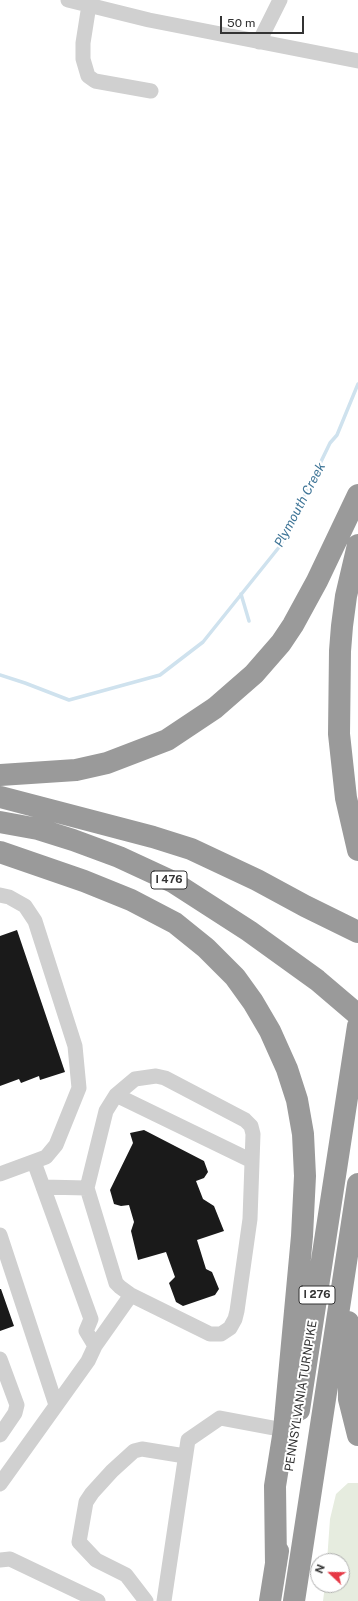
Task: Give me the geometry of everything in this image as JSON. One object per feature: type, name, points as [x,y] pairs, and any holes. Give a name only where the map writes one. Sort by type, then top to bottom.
[{"type":"highway","points":[[0,775],[76,770],[107,763],[167,740],[216,708],[254,674],[281,643],[289,631],[317,581],[358,495]]},
{"type":"highway","points":[[358,545],[346,596],[340,651],[339,734],[346,798],[358,850]]},
{"type":"highway","points":[[0,797],[153,837],[191,849],[258,880],[305,906],[358,932]]},
{"type":"highway","name":"I 476","points":[[0,822],[38,829],[73,840],[119,857],[173,882],[249,930],[317,980],[358,1015]]},
{"type":"highway","points":[[0,852],[84,881],[124,897],[175,923],[206,948],[235,977],[254,1002],[270,1031],[287,1069],[297,1100],[303,1134],[305,1176],[302,1236],[284,1430],[275,1486],[276,1564]]},
{"type":"highway","points":[[305,906],[358,941]]},
{"type":"highway","name":"PENNSYLVANIA TURNPIKE","points":[[270,1601],[358,1026]]},
{"type":"highway","name":"PENNSYLVANIA TURNPIKE","points":[[294,1601],[358,1184]]},
{"type":"highway","points":[[348,1248],[348,1393],[352,1416],[358,1435]]},
{"type":"street","points":[[68,0],[149,20],[358,61]]},
{"type":"street","points":[[259,42],[280,0]]},
{"type":"street","points":[[89,5],[83,43],[83,59],[88,76],[95,81],[151,91]]},
{"type":"street","points":[[0,895],[9,897],[25,906],[35,921],[75,1046],[79,1088],[56,1145],[46,1157],[0,1174]]},
{"type":"street","points":[[156,1076],[165,1078],[245,1120],[251,1126],[253,1134],[252,1161],[250,1219],[236,1319],[230,1328],[221,1334],[210,1334],[120,1287],[116,1282],[87,1188],[106,1111],[116,1095],[135,1079],[156,1076]]},
{"type":"street","points":[[116,1095],[252,1161]]},
{"type":"street","points":[[34,1162],[91,1319],[86,1331],[95,1346]]},
{"type":"street","points":[[43,1187],[87,1188]]},
{"type":"street","points":[[0,1235],[56,1405]]},
{"type":"street","points":[[0,1484],[88,1361],[95,1346],[131,1294]]},
{"type":"street","points":[[0,1359],[17,1405],[15,1413],[0,1435]]},
{"type":"street","points":[[164,1601],[188,1440],[220,1418],[284,1430]]},
{"type":"street","points":[[146,1601],[126,1575],[96,1560],[79,1542],[86,1502],[112,1471],[134,1450],[142,1449],[185,1456]]},
{"type":"street","points":[[0,1560],[10,1559],[98,1601]]},
{"type":"shaded area","points":[[348,1483],[358,1483],[358,1601],[323,1601],[324,1593],[350,1593],[350,1553],[328,1553],[330,1519],[336,1494]]},
{"type":"building","points":[[17,930],[65,1072],[40,1080],[39,1076],[21,1083],[19,1079],[0,1086],[0,936]]},
{"type":"building","points":[[144,1130],[204,1161],[208,1172],[204,1178],[196,1181],[203,1199],[214,1206],[224,1231],[197,1240],[206,1269],[212,1272],[219,1289],[215,1295],[183,1306],[176,1302],[169,1283],[175,1277],[166,1252],[138,1260],[131,1231],[134,1222],[129,1205],[121,1206],[114,1204],[110,1190],[133,1143],[130,1133]]},
{"type":"building","points":[[0,1289],[14,1326],[0,1331]]},
{"type":"waterway","points":[[0,675],[69,700],[160,675],[203,642],[280,546],[330,443],[337,435],[358,384]]},
{"type":"waterway","name":"Plymouth Creek","points":[[241,594],[249,621]]}]
